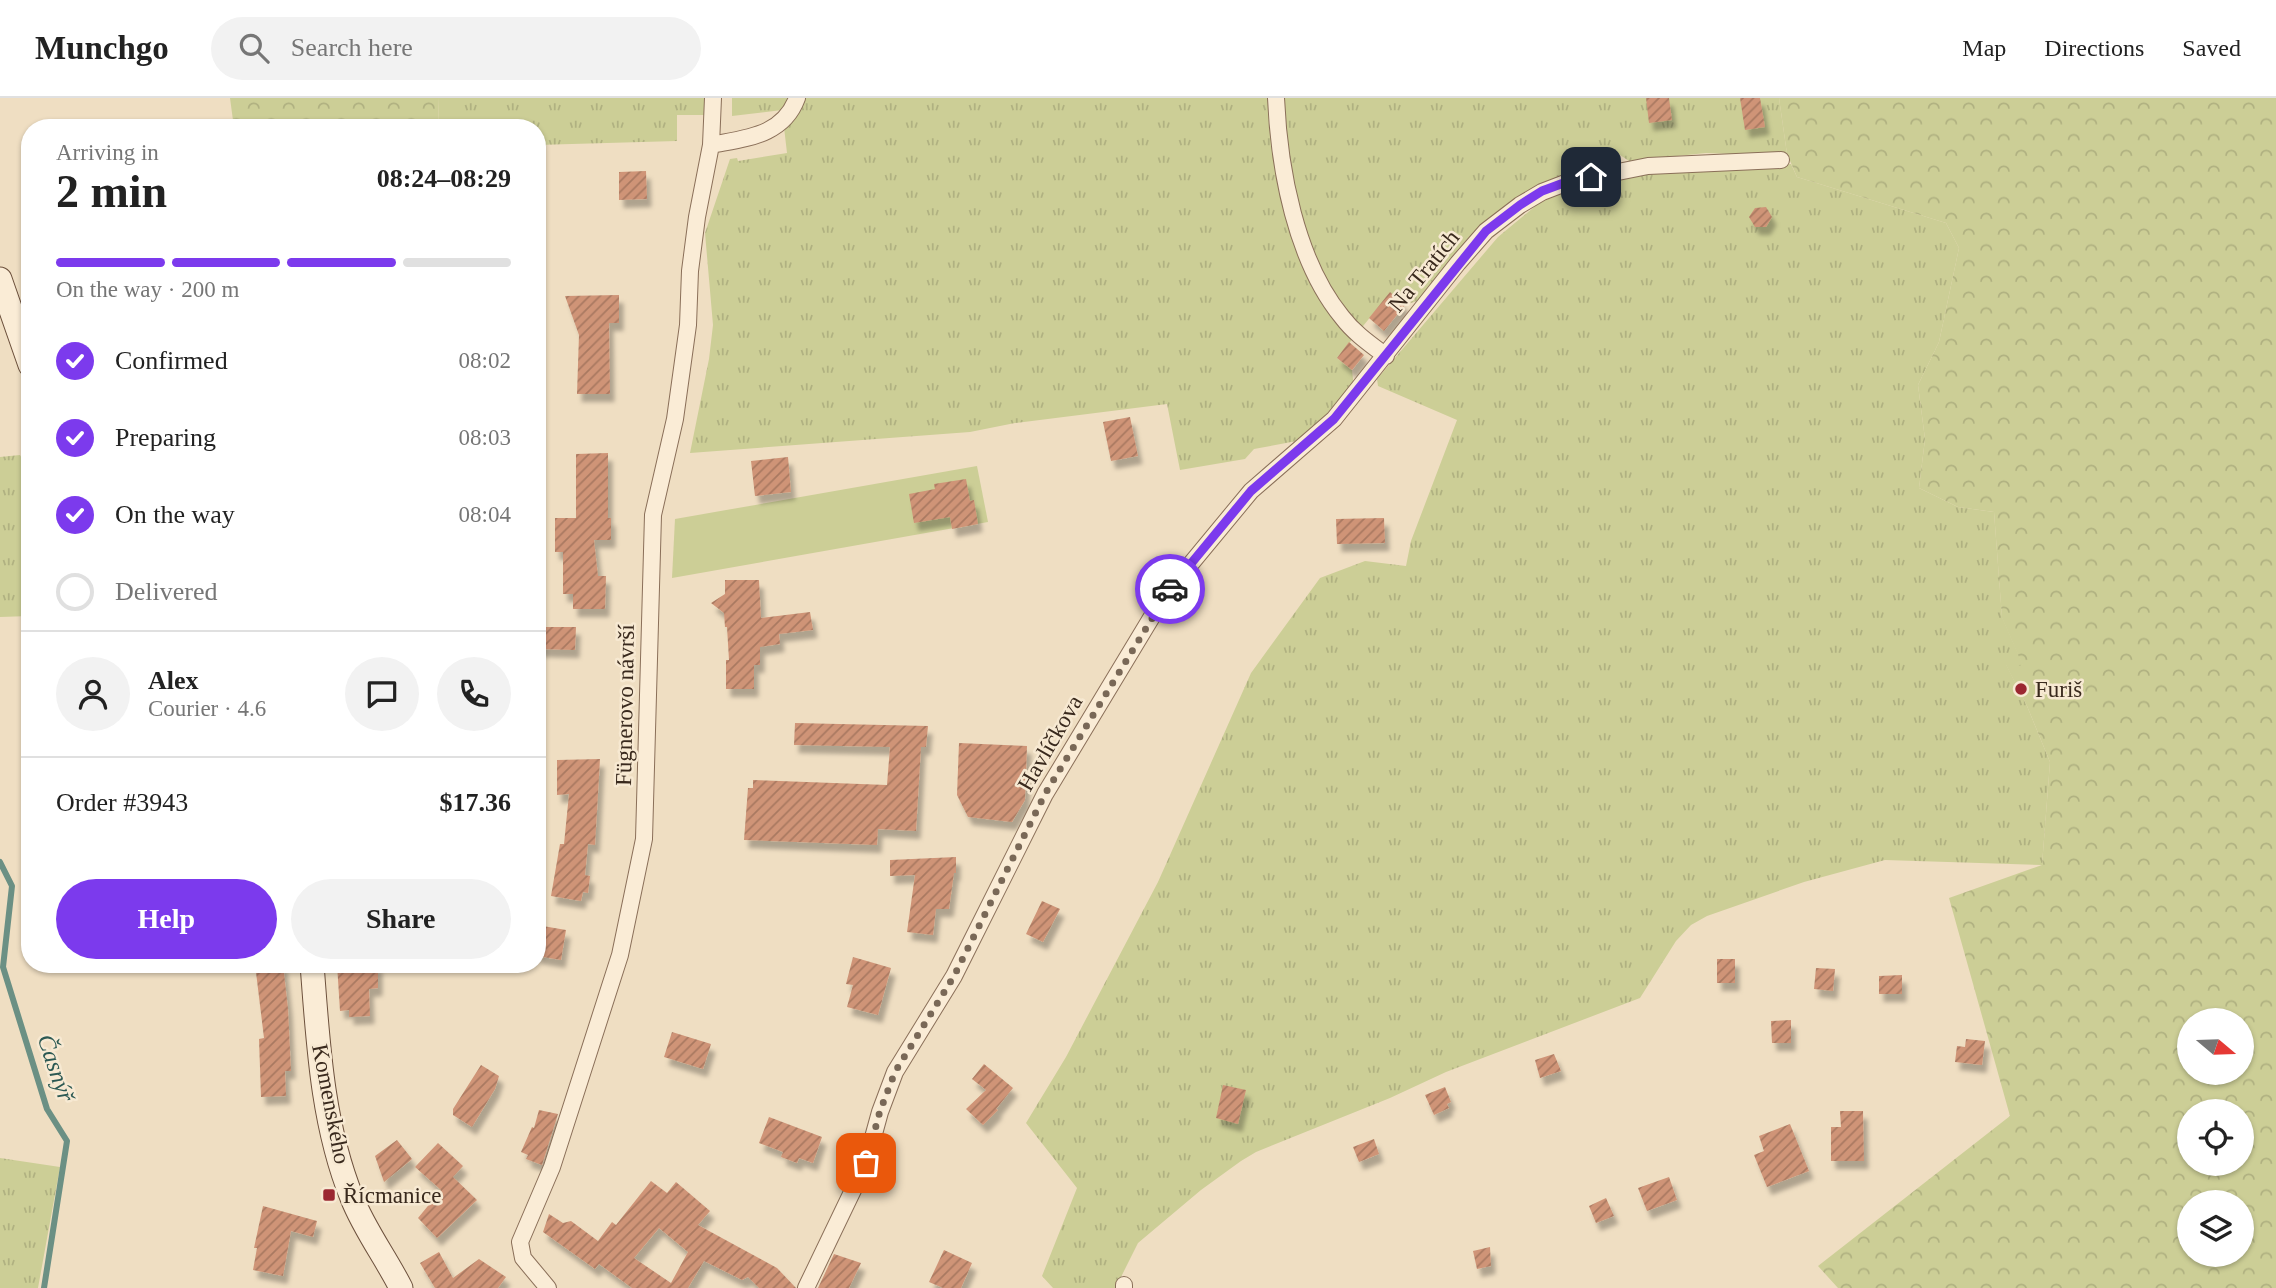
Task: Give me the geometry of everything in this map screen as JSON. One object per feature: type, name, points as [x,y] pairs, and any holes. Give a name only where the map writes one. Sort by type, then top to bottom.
[{"type":"main road","points":[[0,279],[21,339]]},
{"type":"main road","name":"Komenského","points":[[313,973],[321,1074],[334,1140],[352,1199],[397,1281]]},
{"type":"street","name":"Fügnerovo návrší","points":[[548,1288],[523,1258],[520,1242],[552,1167],[621,955],[644,839],[653,515],[675,419],[688,325],[690,271],[697,217],[711,145],[713,98]]},
{"type":"street","points":[[711,145],[769,132],[785,119],[797,98]]},
{"type":"street","points":[[1276,98],[1280,158],[1295,219],[1314,271],[1327,297],[1342,317],[1358,335],[1386,356]]},
{"type":"street","name":"Na Tratích","points":[[1386,356],[1486,231],[1542,191],[1569,181],[1648,166],[1781,160]]},
{"type":"street","name":"Havlíčkova","points":[[806,1288],[866,1163],[880,1111],[895,1072],[954,976],[1045,794],[1165,595],[1251,491],[1334,419],[1386,356]]},
{"type":"green space","points":[[230,98],[438,98],[439,119],[233,119]]},
{"type":"green space","points":[[438,98],[706,98],[704,115],[677,115],[677,141],[546,145],[546,119],[439,119]]},
{"type":"green space","points":[[732,98],[1779,98],[1787,154],[1706,153],[1629,161],[1617,153],[1601,154],[1591,168],[1547,181],[1511,201],[1473,235],[1420,300],[1405,305],[1390,293],[1337,358],[1352,370],[1354,389],[1302,440],[1254,449],[1245,459],[1180,470],[1167,404],[1015,423],[970,432],[690,453],[713,325],[705,233],[730,159],[737,158],[738,161],[787,153],[782,110],[732,116]]},
{"type":"green space","points":[[1779,98],[2276,98],[2276,1288],[1838,1288],[1818,1266],[2010,1116],[1949,898],[2042,865],[2050,762],[2027,706],[2005,663],[2023,666],[2002,618],[1994,512],[1958,507],[1919,488],[1925,439],[1918,385],[1939,342],[1959,248],[1946,223],[1797,177],[1787,154]]},
{"type":"green space","points":[[1791,164],[1797,177],[1946,223],[1959,248],[1939,342],[1918,385],[1925,439],[1919,488],[1958,507],[1994,512],[2002,617],[2024,667],[2006,664],[2050,762],[2042,865],[1885,860],[1804,882],[1707,916],[1691,925],[1676,941],[1640,998],[1446,1072],[1390,1098],[1256,1152],[1201,1190],[1138,1243],[1119,1281],[1119,1288],[1053,1288],[1042,1276],[1077,1188],[1026,1123],[1066,1057],[1158,882],[1251,673],[1320,578],[1365,561],[1406,566],[1411,541],[1457,420],[1378,386],[1377,379],[1498,237],[1539,203],[1576,187],[1657,172]]},
{"type":"green space","points":[[0,457],[21,457],[21,616],[0,617]]},
{"type":"green space","points":[[977,466],[988,522],[672,578],[675,519]]},
{"type":"green space","points":[[0,1158],[60,1167],[38,1288],[0,1288]]},
{"type":"building","points":[[1646,98],[1669,98],[1672,120],[1649,123]]},
{"type":"building","points":[[1740,98],[1760,98],[1765,127],[1745,130]]},
{"type":"building","points":[[646,171],[647,199],[619,200],[619,172]]},
{"type":"building","points":[[1766,207],[1772,217],[1766,227],[1755,227],[1749,217],[1755,208]]},
{"type":"building","points":[[1390,292],[1405,305],[1384,331],[1369,318]]},
{"type":"building","points":[[619,295],[619,323],[609,323],[610,394],[577,394],[579,335],[565,296]]},
{"type":"building","points":[[1349,342],[1364,355],[1352,370],[1337,358]]},
{"type":"building","points":[[1130,417],[1138,456],[1111,461],[1103,422]]},
{"type":"building","points":[[608,453],[608,518],[611,518],[611,540],[594,540],[598,576],[606,576],[605,609],[573,609],[573,594],[563,594],[563,552],[555,552],[555,518],[576,518],[576,454]]},
{"type":"building","points":[[788,457],[791,492],[755,496],[751,461]]},
{"type":"building","points":[[966,479],[970,501],[974,500],[978,524],[952,529],[950,517],[914,523],[909,494],[935,489],[934,484]]},
{"type":"building","points":[[1384,518],[1385,543],[1337,544],[1336,519]]},
{"type":"building","points":[[725,580],[759,580],[761,618],[810,612],[813,630],[779,634],[780,644],[760,647],[760,665],[754,665],[754,689],[726,689],[726,660],[729,660],[727,627],[724,613],[711,603],[725,594]]},
{"type":"building","points":[[546,627],[576,627],[575,650],[546,649]]},
{"type":"building","points":[[795,723],[928,726],[926,747],[921,747],[916,831],[878,829],[877,845],[744,840],[748,788],[753,788],[753,780],[887,785],[890,747],[794,745]]},
{"type":"building","points":[[959,743],[1027,746],[1025,800],[1012,822],[968,817],[957,795]]},
{"type":"building","points":[[600,759],[595,845],[588,844],[585,875],[590,876],[588,893],[583,892],[581,901],[551,896],[560,844],[564,844],[569,794],[557,795],[557,760]]},
{"type":"building","points":[[956,857],[956,873],[949,909],[936,909],[933,935],[907,932],[915,875],[890,876],[890,860]]},
{"type":"building","points":[[1042,901],[1060,909],[1043,942],[1026,934]]},
{"type":"building","points":[[546,927],[566,930],[561,960],[546,958]]},
{"type":"building","points":[[853,957],[891,968],[878,1015],[847,1007],[853,985],[846,984]]},
{"type":"building","points":[[1717,959],[1735,959],[1735,983],[1717,983]]},
{"type":"building","points":[[1816,968],[1835,969],[1833,991],[1814,989]]},
{"type":"building","points":[[256,973],[284,973],[291,1071],[285,1071],[286,1096],[261,1097],[259,1039],[264,1038]]},
{"type":"building","points":[[338,973],[378,973],[378,988],[369,989],[370,1016],[349,1017],[349,1010],[340,1011]]},
{"type":"building","points":[[1902,975],[1902,994],[1879,994],[1879,976]]},
{"type":"building","points":[[1791,1020],[1791,1043],[1772,1043],[1771,1021]]},
{"type":"building","points":[[672,1032],[711,1044],[703,1069],[664,1057]]},
{"type":"building","points":[[1966,1039],[1985,1041],[1982,1065],[1955,1062],[1957,1046],[1965,1047]]},
{"type":"building","points":[[1554,1054],[1561,1071],[1540,1078],[1535,1060]]},
{"type":"building","points":[[984,1064],[1013,1088],[996,1109],[998,1110],[983,1125],[966,1109],[986,1090],[972,1079]]},
{"type":"building","points":[[481,1065],[499,1076],[495,1089],[472,1127],[453,1115],[453,1109]]},
{"type":"building","points":[[1223,1085],[1246,1090],[1238,1124],[1216,1118]]},
{"type":"building","points":[[1445,1087],[1451,1102],[1447,1104],[1449,1108],[1434,1115],[1425,1095]]},
{"type":"building","points":[[539,1110],[558,1114],[542,1165],[526,1159],[528,1155],[521,1152],[532,1127],[534,1128]]},
{"type":"building","points":[[1840,1111],[1863,1111],[1864,1161],[1831,1161],[1831,1127],[1841,1127]]},
{"type":"building","points":[[769,1117],[822,1137],[813,1163],[799,1158],[797,1163],[781,1157],[783,1152],[759,1143]]},
{"type":"building","points":[[1790,1124],[1809,1171],[1767,1187],[1754,1155],[1764,1151],[1759,1136]]},
{"type":"building","points":[[1374,1139],[1379,1154],[1359,1162],[1353,1147]]},
{"type":"building","points":[[397,1140],[412,1159],[384,1182],[375,1156]]},
{"type":"building","points":[[438,1143],[463,1166],[453,1177],[477,1200],[437,1238],[418,1218],[441,1190],[415,1167]]},
{"type":"building","points":[[1669,1177],[1677,1200],[1647,1211],[1638,1188]]},
{"type":"building","points":[[651,1181],[667,1193],[676,1182],[710,1211],[698,1225],[777,1268],[796,1288],[759,1288],[748,1277],[742,1280],[704,1261],[688,1288],[632,1288],[599,1264],[595,1269],[543,1232],[549,1214],[563,1223],[571,1221],[598,1241],[612,1222],[616,1225]],"holes":[[[659,1228],[688,1252],[671,1283],[634,1258]]]},
{"type":"building","points":[[1606,1198],[1614,1216],[1596,1223],[1589,1206]]},
{"type":"building","points":[[263,1206],[317,1221],[313,1237],[291,1231],[283,1276],[253,1270],[257,1248],[254,1248]]},
{"type":"building","points":[[1490,1247],[1491,1266],[1477,1269],[1473,1251]]},
{"type":"building","points":[[944,1250],[972,1263],[961,1288],[943,1288],[929,1282]]},
{"type":"building","points":[[439,1252],[453,1278],[479,1259],[506,1277],[498,1288],[435,1288],[420,1263]]},
{"type":"building","points":[[834,1254],[861,1263],[849,1288],[818,1288]]},
{"type":"waterway","name":"Časnýř","points":[[0,862],[12,886],[3,967],[47,1109],[67,1141],[44,1288]]},
{"type":"way so far","points":[[866,1163],[880,1111],[895,1072],[954,976],[1045,794],[1170,589]]},
{"type":"place","name":"Furiš","points":[[2021,689]]},
{"type":"place","name":"Řícmanice","points":[[329,1195]]},
{"type":"route","points":[[1170,589],[1251,491],[1334,419],[1486,231],[1542,191],[1569,181],[1591,177]]}]
